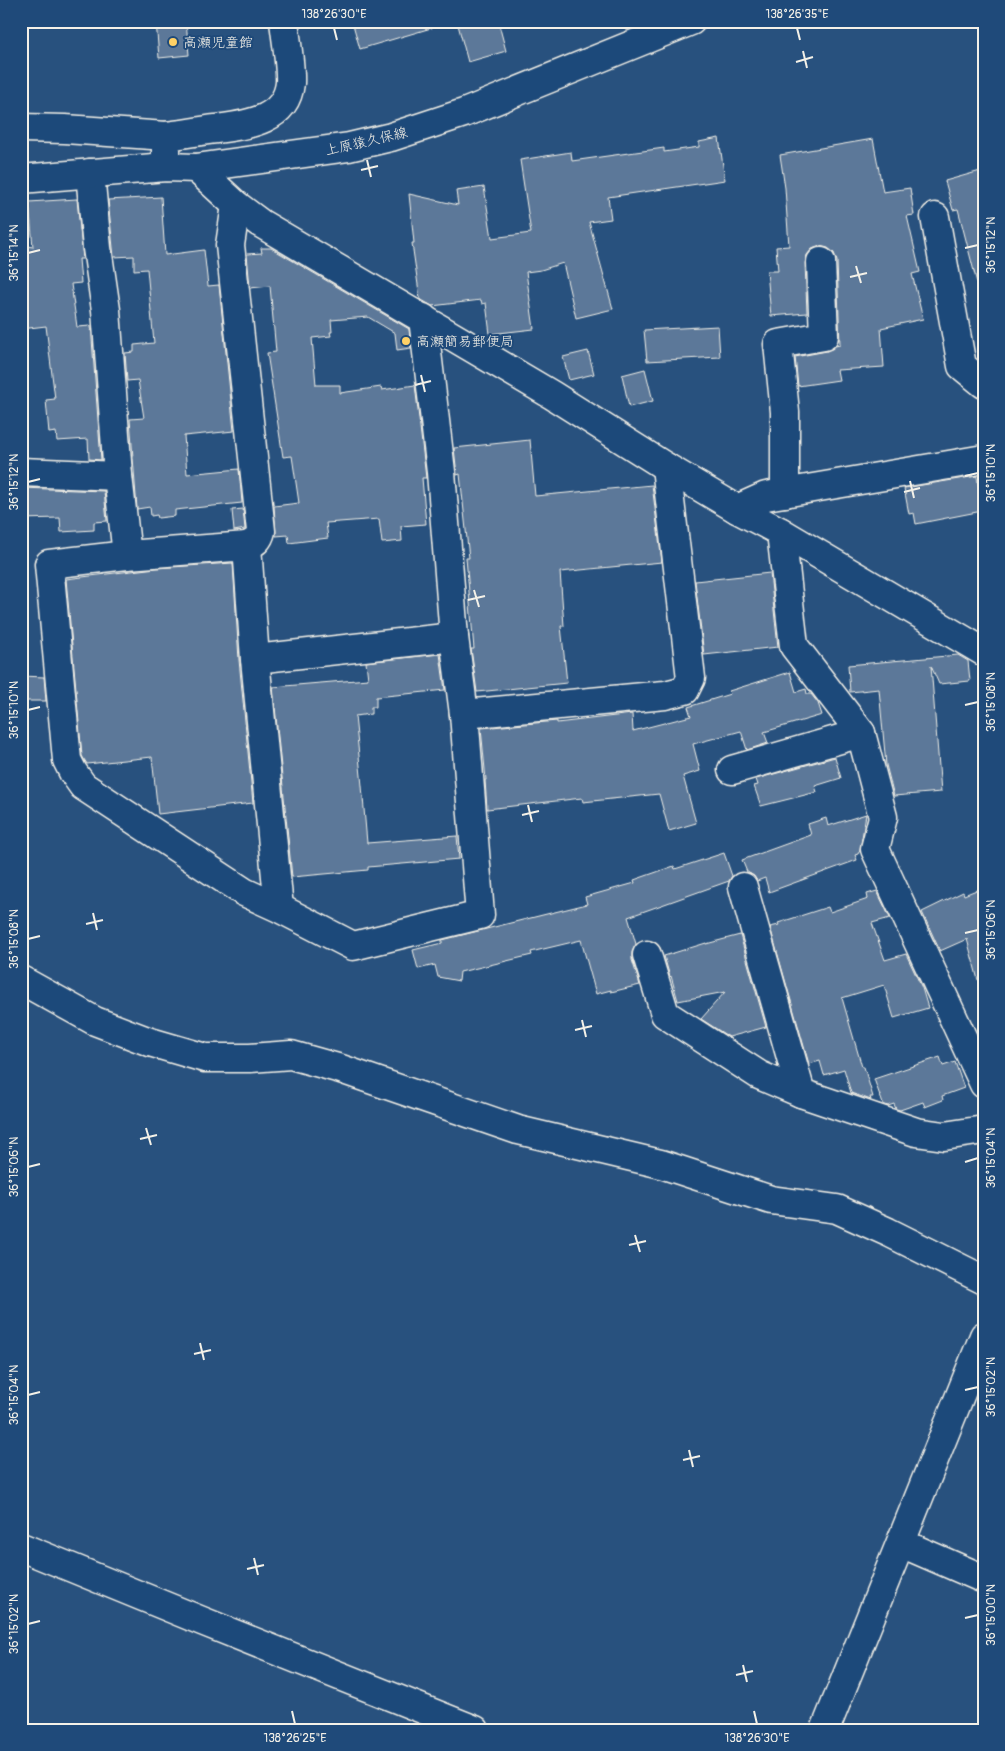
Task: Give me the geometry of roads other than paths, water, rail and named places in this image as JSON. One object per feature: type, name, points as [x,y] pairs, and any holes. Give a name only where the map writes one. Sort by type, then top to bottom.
[{"type":"street","points":[[21,128],[166,136],[248,124],[264,119],[277,110],[286,97],[290,82],[284,21]]},
{"type":"street","name":"上原猿久保線","points":[[21,179],[166,166],[196,168],[349,147],[391,137],[464,113],[691,21]]},
{"type":"street","points":[[166,136],[166,166]]},
{"type":"street","points":[[196,168],[236,205],[260,223],[552,395],[666,467],[737,509],[781,532],[984,652]]},
{"type":"street","points":[[90,173],[97,248],[106,310],[118,476],[126,555]]},
{"type":"street","points":[[236,205],[230,245],[262,531],[260,538],[247,546],[126,555],[49,564],[67,760],[83,786],[244,892],[353,946],[480,915],[464,714],[454,637],[441,472],[423,318]]},
{"type":"street","points":[[935,218],[962,366],[984,384]]},
{"type":"street","points":[[784,493],[785,412],[778,344],[824,336],[821,262]]},
{"type":"street","points":[[737,509],[766,496],[984,459]]},
{"type":"street","points":[[464,714],[665,696],[685,690],[691,678],[666,467]]},
{"type":"street","points":[[21,472],[118,476]]},
{"type":"street","points":[[781,532],[794,646],[861,733],[883,817],[875,849],[984,1084]]},
{"type":"street","points":[[247,546],[255,659],[279,908]]},
{"type":"street","points":[[255,659],[454,637]]},
{"type":"street","points":[[732,770],[861,733]]},
{"type":"street","points":[[743,887],[800,1093]]},
{"type":"street","points":[[647,955],[665,1014],[759,1075],[800,1093],[916,1132],[944,1136],[984,1130]]},
{"type":"street","points":[[21,980],[95,1020],[150,1042],[205,1058],[250,1058],[290,1055],[341,1069],[518,1130],[661,1164],[771,1200],[838,1209],[984,1280]]},
{"type":"street","points":[[825,1730],[984,1336]]},
{"type":"street","points":[[901,1543],[984,1579]]},
{"type":"street","points":[[21,1547],[475,1730]]},
{"type":"place","name":"高瀬児童館","points":[[173,42]]},
{"type":"place","name":"高瀬簡易郵便局","points":[[406,341]]}]
